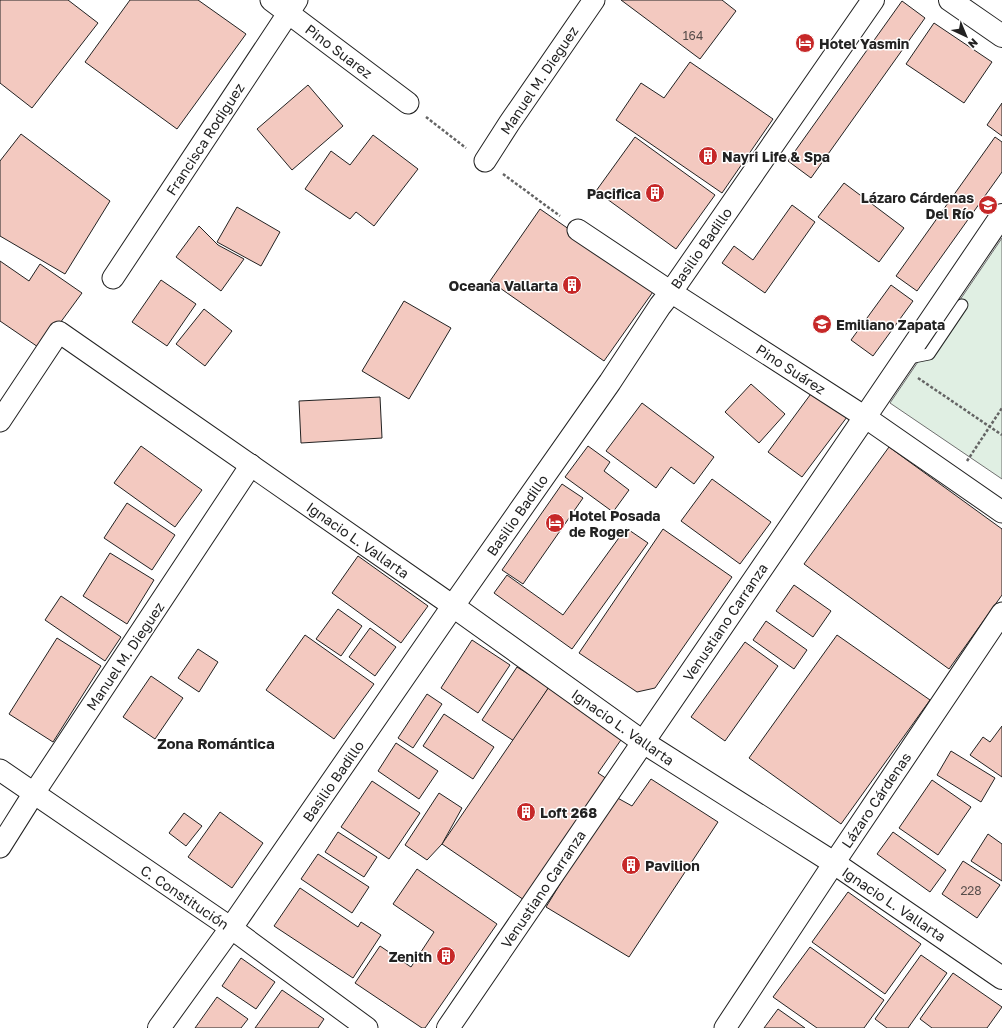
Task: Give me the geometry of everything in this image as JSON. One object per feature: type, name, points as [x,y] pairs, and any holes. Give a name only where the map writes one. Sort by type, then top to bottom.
[{"type":"street","name":"Pino Suarez","points":[[271,0],[292,6],[408,103]]},
{"type":"street","name":"Manuel M. Dieguez","points":[[485,161],[594,0]]},
{"type":"street","name":"Basilio Badillo","points":[[158,1028],[231,928],[873,0]]},
{"type":"street","points":[[950,0],[1002,36]]},
{"type":"street","name":"Francisca Rodiguez","points":[[113,278],[292,6]]},
{"type":"street","name":"Venustiano Carranza","points":[[448,1028],[1002,215]]},
{"type":"street","name":"Pino Suárez","points":[[578,230],[865,418],[1002,512]]},
{"type":"street","name":"Ignacio L. Vallarta","points":[[0,421],[59,332],[453,606],[643,742],[834,863],[1002,978]]},
{"type":"street","name":"Manuel M. Dieguez","points":[[0,846],[251,465]]},
{"type":"street","name":"Lázaro Cárdenas","points":[[725,1028],[1002,613]]},
{"type":"street","name":"C. Constitución","points":[[0,770],[231,928],[367,1028]]},
{"type":"lane","points":[[902,362],[929,354],[962,305]]},
{"type":"path","points":[[902,362],[989,427],[1002,435]]},
{"type":"path","points":[[954,479],[1002,408]]},
{"type":"green space","points":[[1002,238],[1002,479],[890,403]]},
{"type":"building","points":[[0,0],[68,0],[98,23],[32,108],[0,83]]},
{"type":"building","points":[[130,0],[198,0],[246,34],[177,129],[85,62]]},
{"type":"building","points":[[621,0],[722,0],[736,11],[700,59]]},
{"type":"building","points":[[902,1],[925,18],[811,178],[788,161]]},
{"type":"building","points":[[934,23],[992,62],[964,103],[906,64]]},
{"type":"building","name":"Nayri Life & Spa","points":[[690,62],[773,119],[722,193],[616,120],[641,83],[664,98]]},
{"type":"building","points":[[308,85],[343,126],[292,170],[257,129]]},
{"type":"building","points":[[1002,103],[1002,136],[987,125]]},
{"type":"building","points":[[21,134],[110,201],[65,274],[0,236],[0,161]]},
{"type":"building","points":[[373,135],[418,169],[374,226],[356,212],[350,219],[305,189],[331,151],[350,165]]},
{"type":"building","name":"Pacifica","points":[[635,137],[715,195],[676,249],[596,191]]},
{"type":"building","points":[[995,137],[1002,142],[1002,172],[917,291],[896,276]]},
{"type":"building","points":[[844,183],[904,228],[879,262],[818,217]]},
{"type":"building","points":[[792,205],[815,222],[765,293],[722,263],[734,246],[753,260]]},
{"type":"building","points":[[237,207],[280,232],[261,266],[217,242]]},
{"type":"building","name":"Oceana Vallarta","points":[[540,209],[655,289],[604,361],[490,281]]},
{"type":"building","points":[[199,226],[218,245],[244,259],[221,291],[176,257]]},
{"type":"building","points":[[0,261],[29,281],[40,264],[82,293],[41,349],[0,321]]},
{"type":"building","points":[[161,280],[196,304],[167,346],[132,322]]},
{"type":"building","points":[[891,285],[913,301],[873,356],[851,340]]},
{"type":"building","points":[[404,301],[451,328],[409,399],[362,371]]},
{"type":"building","points":[[204,309],[232,331],[205,366],[176,344]]},
{"type":"building","points":[[751,384],[785,414],[759,443],[725,412]]},
{"type":"building","points":[[813,391],[847,417],[802,477],[768,452]]},
{"type":"building","points":[[380,397],[382,438],[301,443],[299,401]]},
{"type":"building","points":[[642,403],[714,457],[694,484],[671,467],[656,488],[606,451]]},
{"type":"building","points":[[141,446],[202,490],[175,527],[114,483]]},
{"type":"building","points":[[588,446],[610,462],[604,471],[629,490],[613,512],[565,477]]},
{"type":"building","points":[[889,447],[1002,529],[1002,595],[949,669],[804,564]]},
{"type":"building","points":[[712,479],[771,522],[740,564],[681,521]]},
{"type":"building","points":[[562,484],[583,498],[523,584],[502,570]]},
{"type":"building","points":[[127,503],[175,535],[152,570],[104,538]]},
{"type":"building","points":[[626,528],[648,543],[572,649],[494,593],[507,575],[563,615]]},
{"type":"building","points":[[663,529],[732,577],[655,688],[637,692],[579,653]]},
{"type":"building","points":[[110,553],[154,580],[127,624],[83,596]]},
{"type":"building","points":[[358,556],[428,606],[401,643],[332,593]]},
{"type":"building","points":[[794,585],[831,611],[813,637],[776,611]]},
{"type":"building","points":[[61,596],[121,637],[105,661],[45,620]]},
{"type":"building","points":[[338,609],[362,626],[341,656],[316,639]]},
{"type":"building","points":[[766,621],[807,650],[794,669],[753,640]]},
{"type":"building","points":[[370,628],[396,647],[375,676],[349,657]]},
{"type":"building","points":[[305,635],[374,684],[334,739],[266,690]]},
{"type":"building","points":[[837,635],[930,700],[841,824],[749,758]]},
{"type":"building","points":[[57,638],[101,666],[53,742],[9,714]]},
{"type":"building","points":[[472,640],[510,665],[478,713],[441,688]]},
{"type":"building","points":[[745,642],[778,666],[725,741],[691,717]]},
{"type":"building","points":[[198,649],[218,662],[199,692],[178,678]]},
{"type":"building","points":[[517,667],[549,687],[514,741],[482,720]]},
{"type":"building","points":[[151,676],[183,698],[155,739],[123,717]]},
{"type":"building","name":"Loft 268","points":[[549,687],[623,737],[598,773],[610,781],[527,902],[442,844]]},
{"type":"building","points":[[427,694],[442,704],[413,748],[398,738]]},
{"type":"building","points":[[444,714],[494,747],[473,779],[423,746]]},
{"type":"building","points":[[1002,726],[1002,777],[970,755],[983,737],[990,742]]},
{"type":"building","points":[[396,743],[438,771],[419,799],[378,771]]},
{"type":"building","points":[[951,751],[995,778],[981,802],[937,775]]},
{"type":"building","name":"Pavilion","points":[[651,779],[718,822],[629,957],[546,907],[614,796],[632,806]]},
{"type":"building","points":[[932,780],[971,807],[938,855],[899,828]]},
{"type":"building","points":[[372,781],[420,813],[389,859],[341,827]]},
{"type":"building","points":[[439,793],[462,808],[442,844],[427,860],[405,845]]},
{"type":"building","points":[[220,812],[263,843],[232,888],[188,857]]},
{"type":"building","points":[[184,813],[202,826],[186,846],[169,833]]},
{"type":"building","points":[[338,832],[377,857],[364,877],[325,852]]},
{"type":"building","points":[[893,832],[946,870],[930,892],[877,854]]},
{"type":"building","points":[[988,834],[1002,844],[1002,881],[971,861]]},
{"type":"building","points":[[318,854],[369,887],[352,913],[301,879]]},
{"type":"building","points":[[963,861],[1000,885],[977,918],[942,894]]},
{"type":"building","name":"Zenith","points":[[417,869],[497,924],[425,1028],[422,1028],[355,983],[380,946],[411,967],[434,932],[393,904]]},
{"type":"building","points":[[300,888],[358,927],[361,922],[381,935],[353,978],[274,926]]},
{"type":"building","points":[[848,892],[921,944],[885,994],[812,942]]},
{"type":"building","points":[[810,947],[884,1000],[864,1028],[817,1028],[773,997]]},
{"type":"building","points":[[921,955],[947,973],[908,1028],[887,1028],[875,1019]]},
{"type":"building","points":[[241,958],[275,982],[256,1009],[222,986]]},
{"type":"building","points":[[953,973],[1002,1007],[987,1028],[932,1028],[920,1019]]},
{"type":"building","points":[[282,990],[324,1019],[318,1028],[255,1028]]},
{"type":"building","points":[[217,997],[248,1019],[241,1028],[195,1028]]},
{"type":"building","points":[[778,1009],[805,1028],[764,1028]]},
{"type":"place","name":"Hotel Yasmin","points":[[805,43]]},
{"type":"place","name":"Nayri Life & Spa","points":[[708,156]]},
{"type":"place","name":"Pacifica","points":[[655,193]]},
{"type":"place","name":"Lázaro Cárdenas Del Río","points":[[988,205]]},
{"type":"place","name":"Oceana Vallarta","points":[[572,285]]},
{"type":"place","name":"Emiliano Zapata","points":[[822,324]]},
{"type":"place","name":"Hotel Posada de Roger","points":[[555,523]]},
{"type":"place","name":"Loft 268","points":[[526,812]]},
{"type":"place","name":"Pavilion","points":[[631,865]]},
{"type":"place","name":"Zenith","points":[[446,956]]},
{"type":"district","name":"Zona Romántica","points":[[216,743]]}]
